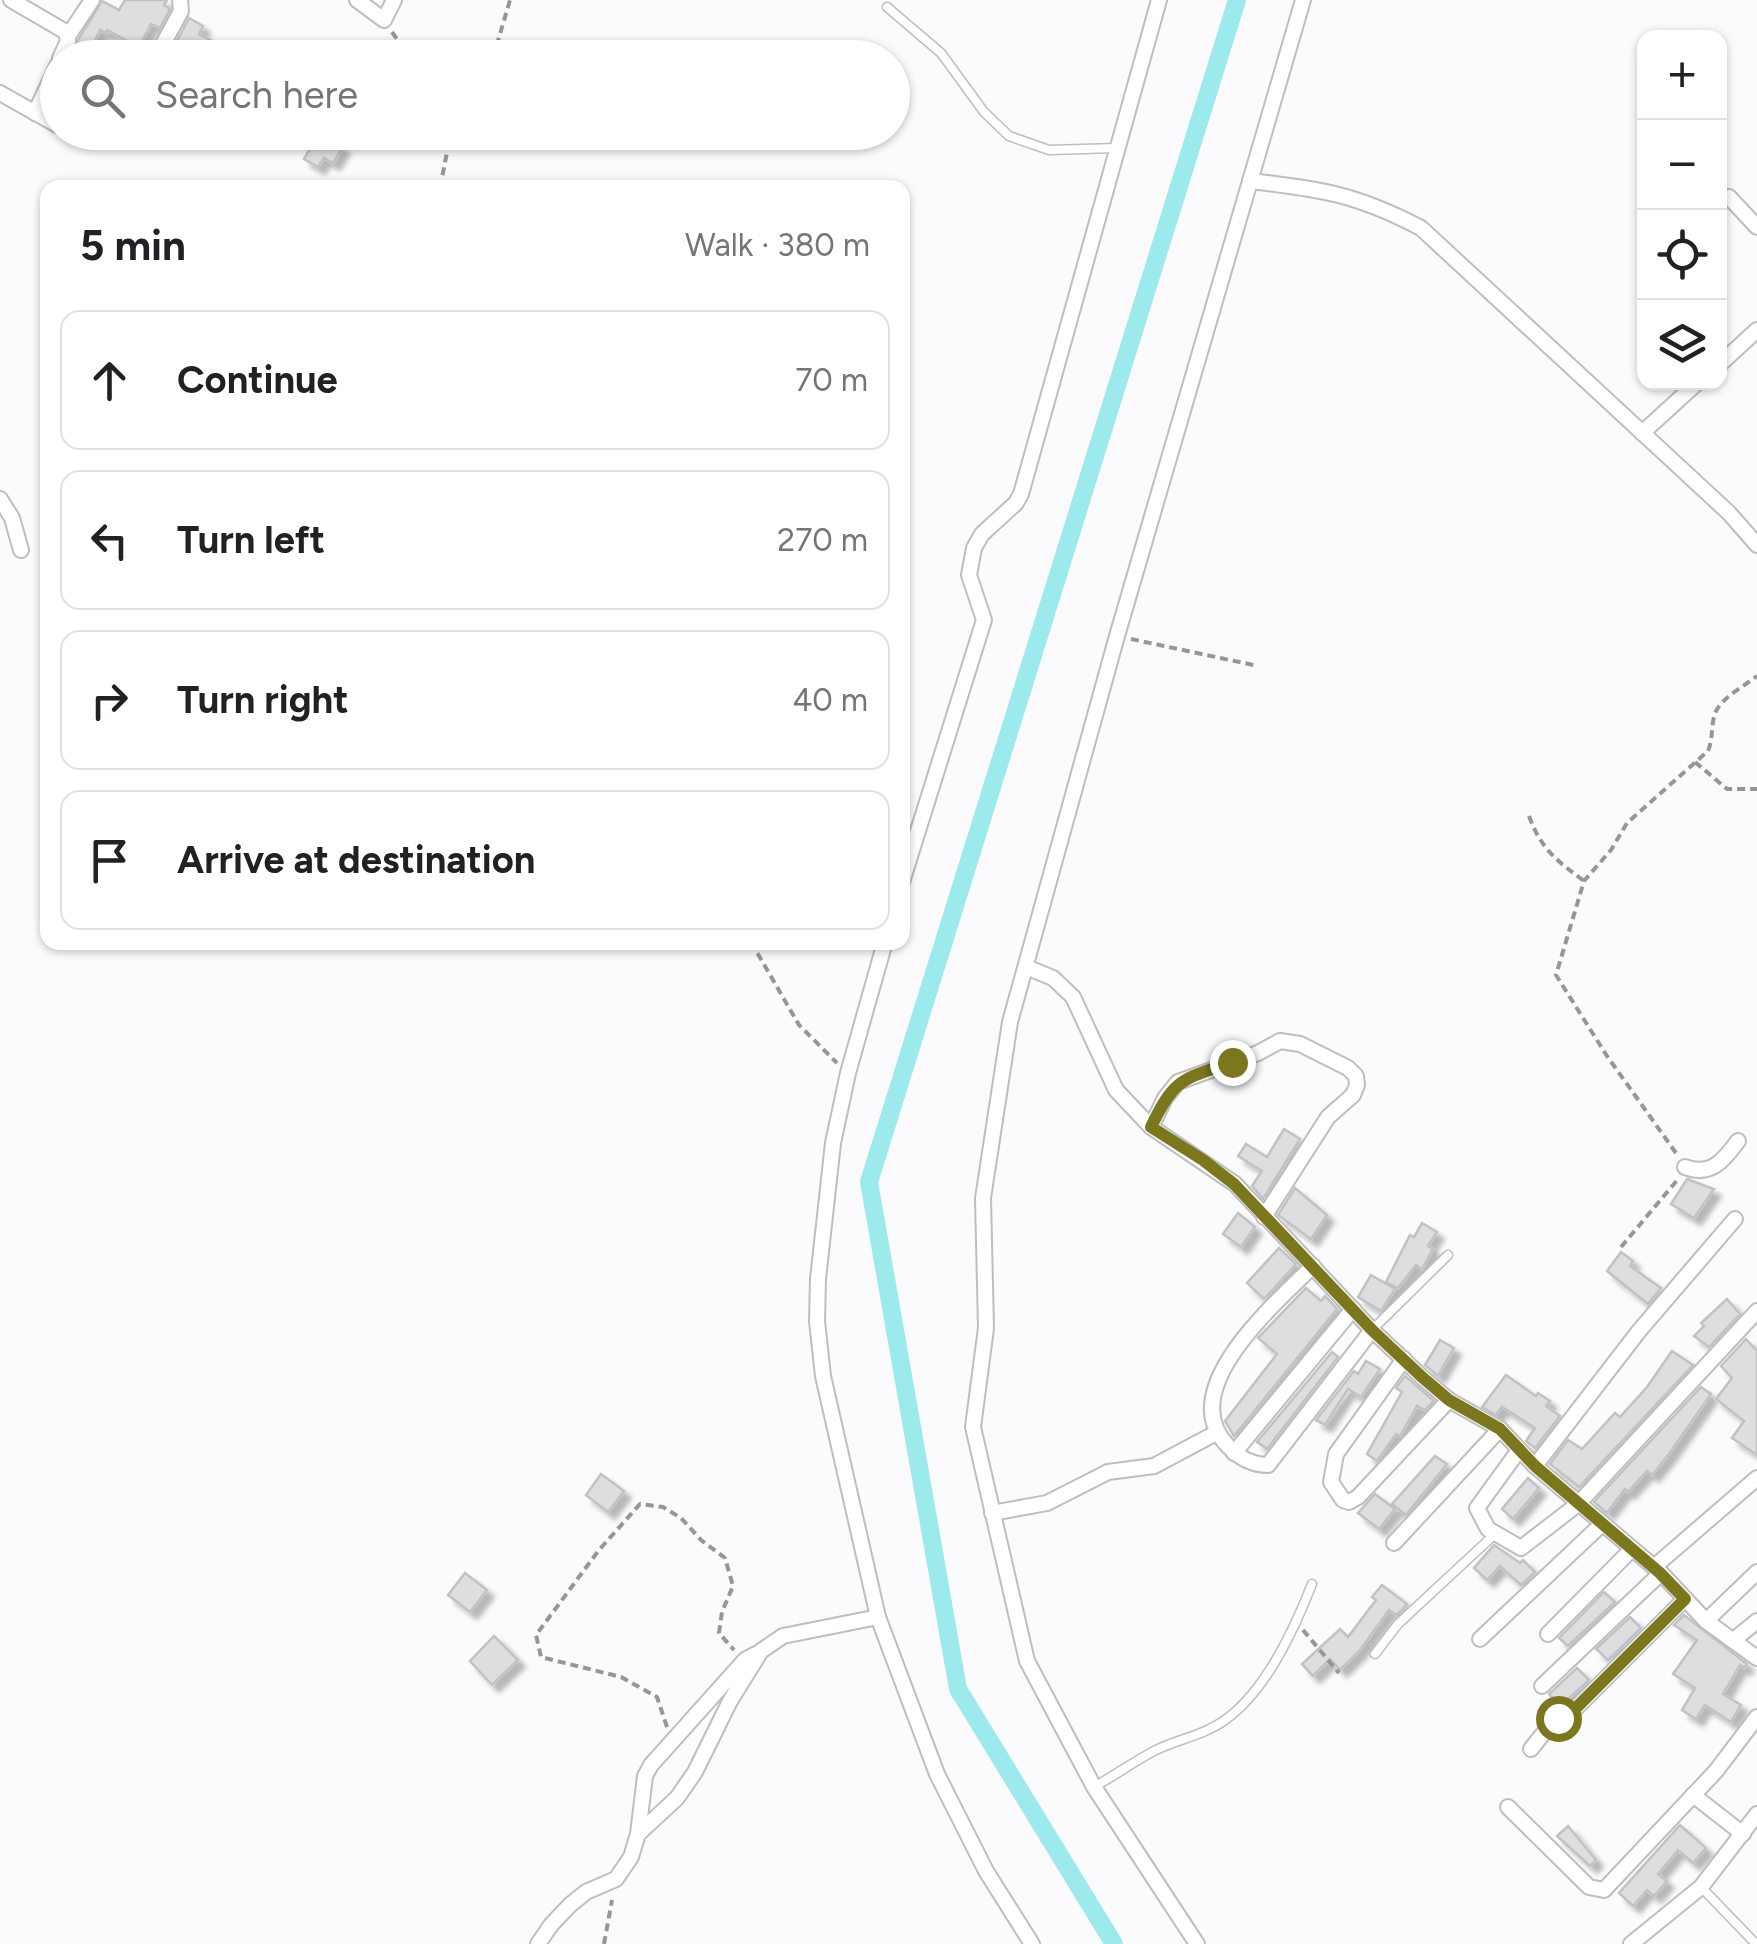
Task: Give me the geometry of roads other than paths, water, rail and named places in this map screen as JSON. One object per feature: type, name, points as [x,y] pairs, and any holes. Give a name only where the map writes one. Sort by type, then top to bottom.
[{"type":"street","points":[[12,0],[60,27],[68,36]]},
{"type":"street","points":[[67,40],[92,0]]},
{"type":"street","points":[[165,40],[181,11],[180,0]]},
{"type":"street","points":[[357,0],[384,20],[394,0]]},
{"type":"street","points":[[910,856],[984,620],[969,574],[974,548],[982,534],[1021,494],[1159,0]]},
{"type":"street","points":[[1197,1944],[1094,1788],[1027,1661],[973,1428],[986,1328],[983,1198],[1010,1022],[1117,636],[1303,0]]},
{"type":"street","points":[[0,93],[40,115]]},
{"type":"street","points":[[36,113],[40,104]]},
{"type":"street","points":[[1250,180],[1334,191],[1379,206],[1420,228],[1729,512],[1757,545]]},
{"type":"street","points":[[1729,198],[1757,226]]},
{"type":"street","points":[[1727,358],[1757,330]]},
{"type":"street","points":[[1642,433],[1689,390]]},
{"type":"street","points":[[0,499],[12,518],[21,550]]},
{"type":"street","points":[[883,950],[832,1143],[821,1228],[817,1321],[834,1430],[878,1618],[938,1774],[986,1871],[1032,1944]]},
{"type":"street","points":[[1026,967],[1053,978],[1073,997],[1116,1090],[1151,1127],[1217,1170],[1372,1330],[1449,1400],[1500,1429],[1535,1466],[1657,1570],[1706,1621],[1754,1652]]},
{"type":"street","points":[[1151,1127],[1178,1082],[1280,1041],[1300,1044],[1348,1068],[1358,1085],[1353,1096],[1328,1118],[1264,1217]]},
{"type":"street","points":[[1685,1167],[1695,1171],[1720,1164],[1738,1141]]},
{"type":"street","points":[[1535,1466],[1639,1331],[1736,1219]]},
{"type":"street","points":[[1313,1266],[1233,1350],[1223,1368],[1215,1398],[1212,1418],[1216,1434],[1234,1452],[1261,1465],[1272,1461],[1372,1330]]},
{"type":"street","points":[[1234,1452],[1354,1309]]},
{"type":"street","points":[[1520,1450],[1477,1508],[1480,1518],[1496,1534],[1521,1548],[1578,1504],[1757,1311]]},
{"type":"street","points":[[1404,1359],[1336,1454],[1331,1482],[1343,1500],[1349,1502],[1358,1497],[1449,1400]]},
{"type":"street","points":[[1394,1543],[1500,1429]]},
{"type":"street","points":[[992,1512],[1048,1503],[1108,1472],[1154,1466],[1216,1434]]},
{"type":"street","points":[[1542,1686],[1657,1570],[1757,1478]]},
{"type":"street","points":[[1480,1639],[1602,1524]]},
{"type":"street","points":[[1548,1634],[1632,1550]]},
{"type":"street","points":[[1706,1621],[1757,1572]]},
{"type":"street","points":[[1530,1749],[1550,1724],[1576,1708],[1685,1599]]},
{"type":"street","points":[[538,1944],[570,1905],[586,1892],[616,1879],[631,1857],[638,1834],[645,1776],[670,1740],[721,1690],[745,1660],[783,1636],[878,1618]]},
{"type":"street","points":[[1735,1639],[1757,1620]]},
{"type":"street","points":[[638,1834],[677,1798],[695,1772],[730,1700],[762,1652]]},
{"type":"street","points":[[1508,1807],[1588,1887],[1604,1890],[1732,1753],[1757,1717]]},
{"type":"street","points":[[1693,1796],[1744,1834]]},
{"type":"street","points":[[1631,1944],[1700,1886],[1757,1814]]},
{"type":"lane","points":[[887,7],[942,53],[984,112],[1009,136],[1049,150],[1116,148]]},
{"type":"lane","points":[[1372,1330],[1448,1255]]},
{"type":"lane","points":[[1375,1654],[1398,1624],[1496,1534]]},
{"type":"lane","points":[[1094,1788],[1154,1750],[1184,1741],[1226,1720],[1276,1660],[1297,1623],[1312,1584]]},
{"type":"lane","points":[[1700,1886],[1756,1944]]},
{"type":"waterway","points":[[1114,1944],[958,1689],[869,1182],[1237,0]]}]
